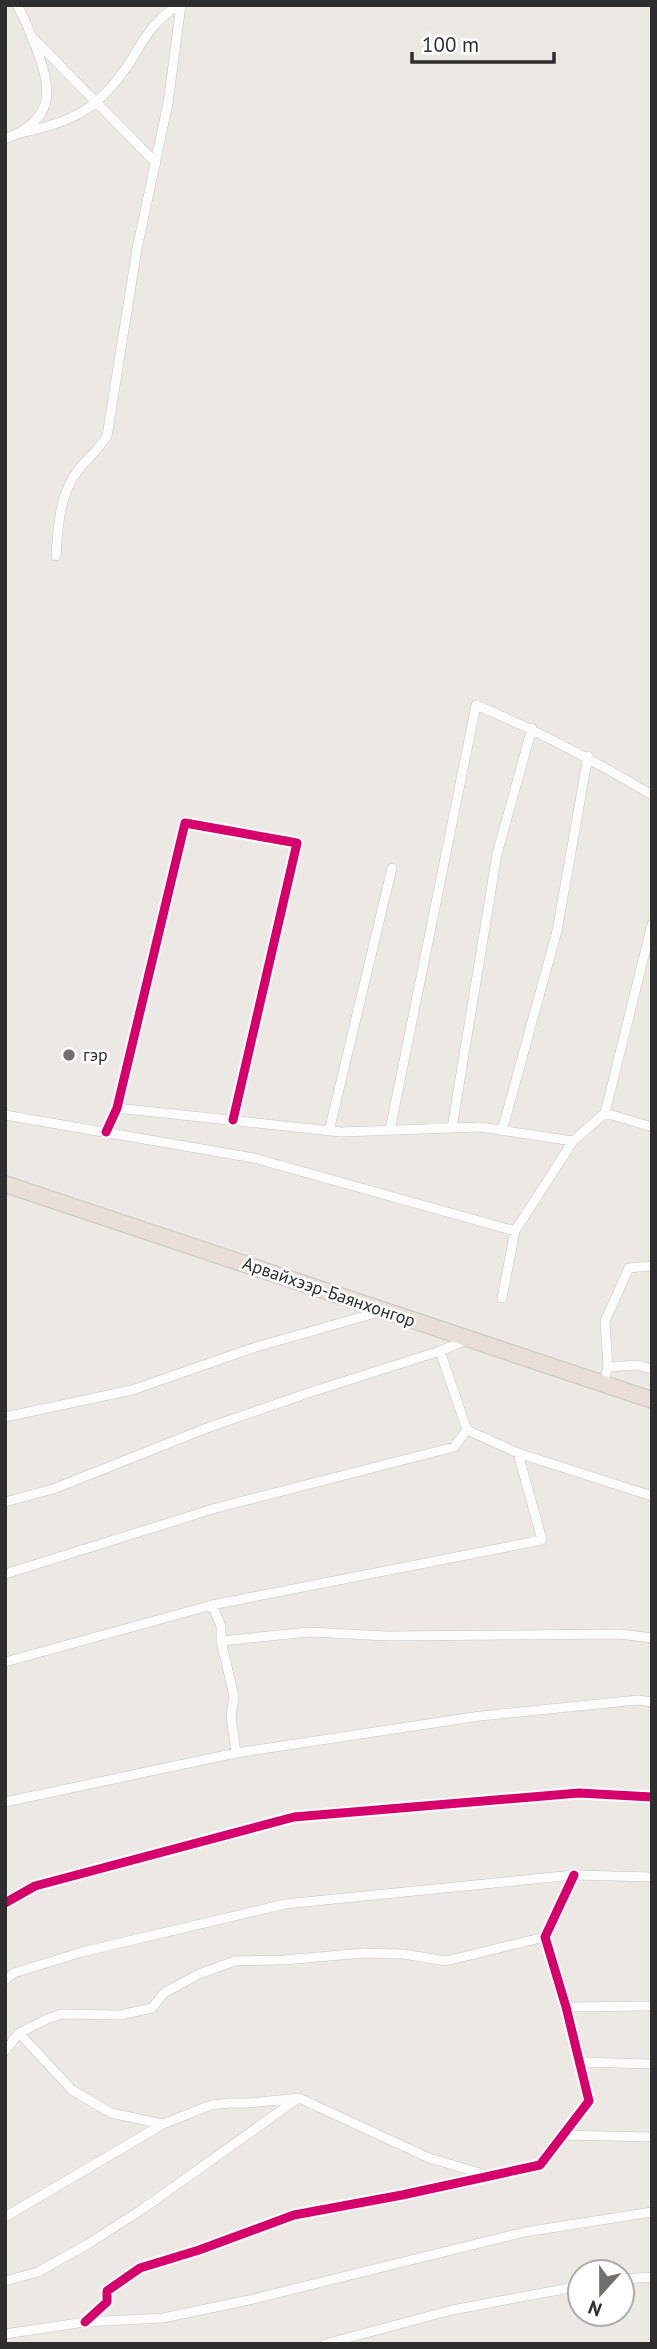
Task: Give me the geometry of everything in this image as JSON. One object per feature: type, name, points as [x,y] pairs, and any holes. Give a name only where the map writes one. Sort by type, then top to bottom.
[{"type":"highway","name":"Арвайхээр-Баянхонгор","points":[[5,1184],[652,1400]]},
{"type":"street","points":[[5,139],[34,122],[45,105],[48,91],[46,74],[26,19],[17,5]]},
{"type":"street","points":[[16,134],[68,121],[95,104],[118,80],[148,31],[162,16],[180,5]]},
{"type":"street","points":[[56,556],[60,510],[67,489],[78,470],[107,436],[137,249],[170,90],[180,5]]},
{"type":"street","points":[[31,36],[156,163]]},
{"type":"street","points":[[390,1130],[476,705],[532,728],[588,756],[652,795]]},
{"type":"street","points":[[452,1128],[497,854],[532,728]]},
{"type":"street","points":[[502,1131],[557,931],[588,756]]},
{"type":"street","points":[[106,1132],[117,1108],[185,823],[297,843],[233,1120]]},
{"type":"street","points":[[329,1130],[392,868]]},
{"type":"street","points":[[502,1298],[515,1231],[573,1141],[606,1114],[652,924]]},
{"type":"street","points":[[117,1108],[329,1130],[480,1128],[573,1141]]},
{"type":"street","points":[[606,1114],[652,1127]]},
{"type":"street","points":[[5,1115],[254,1158],[515,1231]]},
{"type":"street","points":[[603,1384],[608,1367],[605,1321],[629,1268],[652,1266]]},
{"type":"street","points":[[5,1417],[132,1390],[256,1347],[384,1311]]},
{"type":"street","points":[[5,1502],[53,1489],[207,1428],[469,1339]]},
{"type":"street","points":[[440,1351],[467,1430],[518,1453],[652,1496]]},
{"type":"street","points":[[608,1367],[637,1365],[652,1369]]},
{"type":"street","points":[[5,1574],[216,1508],[454,1447],[467,1430]]},
{"type":"street","points":[[5,1662],[212,1605],[542,1540],[518,1453]]},
{"type":"street","points":[[212,1605],[221,1626],[221,1642],[234,1696],[231,1716],[236,1753]]},
{"type":"street","points":[[221,1642],[309,1632],[388,1636],[620,1634],[652,1638]]},
{"type":"street","points":[[5,1802],[236,1753],[480,1716],[638,1700],[652,1702]]},
{"type":"street","points":[[5,1903],[35,1886],[294,1817],[579,1793],[652,1797]]},
{"type":"street","points":[[5,1980],[14,1973],[82,1952],[285,1904],[574,1875],[652,1877]]},
{"type":"street","points":[[85,2322],[107,2302],[107,2291],[140,2268],[199,2250],[294,2215],[540,2165],[589,2101],[566,2007],[545,1937],[574,1875]]},
{"type":"street","points":[[5,2051],[19,2033],[61,2014],[120,2015],[152,2008],[164,1993],[199,1974],[235,1961],[364,1953],[403,1954],[446,1961],[545,1937]]},
{"type":"street","points":[[566,2007],[652,2006]]},
{"type":"street","points":[[19,2033],[72,2090],[111,2113],[163,2124]]},
{"type":"street","points":[[580,2062],[652,2064]]},
{"type":"street","points":[[5,2281],[38,2272],[88,2244],[299,2098]]},
{"type":"street","points":[[5,2217],[163,2124],[211,2105],[299,2098],[429,2158],[490,2176]]},
{"type":"street","points":[[563,2135],[652,2137]]},
{"type":"street","points":[[5,2334],[85,2322],[163,2318],[249,2300],[525,2231],[652,2212]]},
{"type":"street","points":[[325,2344],[452,2310],[566,2289]]},
{"type":"cycle path","points":[[106,1132],[117,1108],[185,823],[297,843],[233,1120]]},
{"type":"cycle path","points":[[5,1903],[35,1886],[294,1817],[579,1793],[652,1797]]},
{"type":"cycle path","points":[[85,2322],[107,2302],[107,2291],[140,2268],[199,2250],[294,2215],[540,2165],[589,2101],[566,2007],[545,1937],[574,1875]]},
{"type":"place","name":"гэр","points":[[69,1055]]}]
